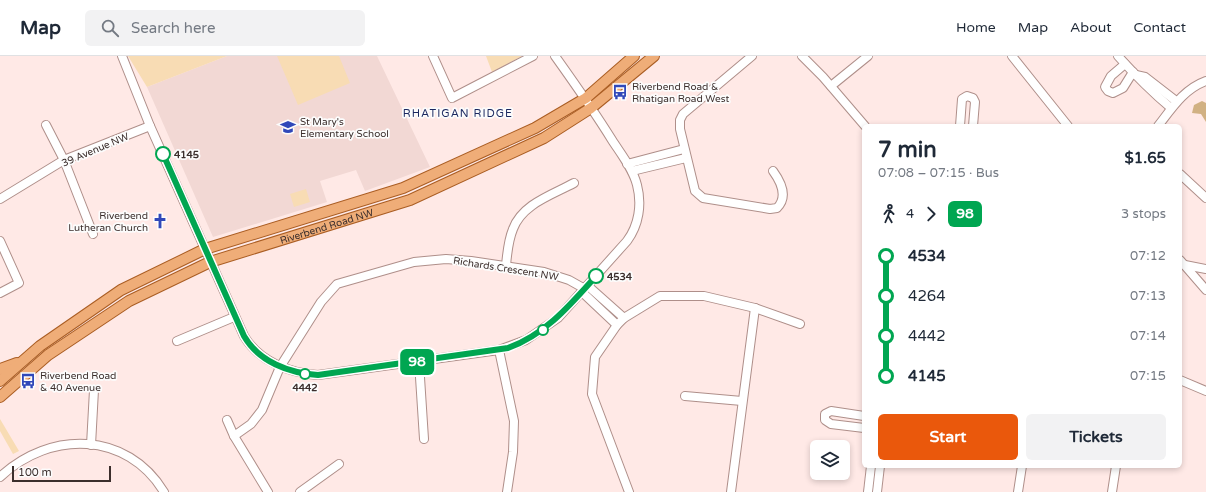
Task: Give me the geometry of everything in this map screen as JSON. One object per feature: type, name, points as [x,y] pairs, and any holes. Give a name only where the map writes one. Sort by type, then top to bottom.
[{"type":"main road","name":"Riverbend Road NW","points":[[0,381],[40,346],[121,290],[205,249],[403,188],[535,128],[586,98],[634,56]]},
{"type":"main road","name":"Riverbend Road NW","points":[[0,397],[48,355],[129,301],[210,262],[410,200],[544,138],[592,108],[654,56]]},
{"type":"main road","points":[[0,369],[23,361]]},
{"type":"street","points":[[122,56],[150,126],[234,317],[248,343],[255,351],[280,367],[299,373],[318,375],[498,350],[521,343],[539,333],[558,318],[623,247],[635,228],[639,213],[639,195],[630,167],[586,98],[555,56]]},
{"type":"street","points":[[433,56],[452,98],[533,56]]},
{"type":"street","points":[[752,56],[683,114],[679,124],[695,191],[700,196],[706,199],[770,210],[779,206],[782,190],[780,181],[773,171]]},
{"type":"street","points":[[802,56],[831,86],[863,124]]},
{"type":"street","points":[[831,86],[868,56]]},
{"type":"street","points":[[1012,56],[1066,124]]},
{"type":"street","points":[[1118,56],[1135,74],[1140,82],[1171,108]]},
{"type":"street","points":[[1125,64],[1107,82],[1105,87],[1108,91],[1113,93],[1122,88],[1135,74]]},
{"type":"street","points":[[1135,74],[1145,77],[1176,101]]},
{"type":"street","points":[[1159,124],[1176,101],[1194,86],[1206,80]]},
{"type":"street","points":[[960,124],[962,99],[966,96],[972,98],[975,102],[973,124]]},
{"type":"street","points":[[46,125],[64,160],[92,234]]},
{"type":"street","name":"39 Avenue NW","points":[[0,199],[64,160],[150,126]]},
{"type":"street","points":[[630,167],[685,153]]},
{"type":"street","points":[[1182,176],[1206,198]]},
{"type":"street","points":[[506,266],[512,230],[521,215],[536,203],[574,183]]},
{"type":"street","points":[[0,241],[19,283],[0,293]]},
{"type":"street","name":"Richards Crescent NW","points":[[234,436],[251,424],[262,410],[280,367],[321,302],[337,284],[414,262],[435,259],[459,259],[553,274],[569,280],[585,289]]},
{"type":"street","points":[[1182,262],[1206,269]]},
{"type":"street","points":[[1182,262],[1206,290]]},
{"type":"street","points":[[585,289],[624,318]]},
{"type":"street","points":[[585,289],[617,325]]},
{"type":"street","points":[[629,492],[592,394],[595,357],[617,325],[624,318],[660,296],[704,296],[755,308],[800,324]]},
{"type":"street","points":[[731,492],[755,308]]},
{"type":"street","points":[[177,341],[234,317]]},
{"type":"street","points":[[498,350],[514,421],[513,452],[507,492]]},
{"type":"street","points":[[419,362],[424,439]]},
{"type":"street","points":[[1182,381],[1206,390]]},
{"type":"street","points":[[91,445],[94,390]]},
{"type":"street","points":[[685,396],[742,401]]},
{"type":"street","points":[[862,416],[831,411],[825,414],[825,420],[831,424],[862,428]]},
{"type":"street","points":[[227,420],[234,436],[268,492]]},
{"type":"street","points":[[0,477],[20,461],[46,449],[68,445],[91,445],[108,447],[131,457],[150,472],[164,492]]},
{"type":"street","points":[[300,492],[338,464]]},
{"type":"street","points":[[868,492],[871,468]]},
{"type":"street","points":[[877,492],[880,468]]},
{"type":"street","points":[[1018,492],[1022,468]]},
{"type":"street","points":[[1112,492],[1116,468]]},
{"type":"shaded area","points":[[128,56],[227,56],[147,87]]},
{"type":"shaded area","name":"St Mary's Elementary School","points":[[227,56],[377,56],[430,167],[365,191],[356,170],[320,181],[327,202],[213,237],[147,87]]},
{"type":"shaded area","points":[[277,56],[339,56],[350,83],[298,105]]},
{"type":"shaded area","points":[[486,56],[522,56],[492,72]]},
{"type":"shaded area","points":[[1202,101],[1206,103],[1206,122],[1201,114],[1192,113],[1194,105]]},
{"type":"shaded area","points":[[306,189],[310,202],[294,207],[290,194]]},
{"type":"shaded area","points":[[0,419],[19,451],[13,454],[0,431]]},
{"type":"bus line","name":"98","points":[[163,154],[234,317],[248,343],[255,351],[280,367],[299,373],[318,375],[419,362],[508,348],[539,333],[558,318],[596,276]]},
{"type":"place","name":"Riverbend Road & Rhatigan Road West","points":[[620,92]]},
{"type":"place","name":"St Mary's Elementary School","points":[[288,127]]},
{"type":"place","name":"4145","points":[[163,154]]},
{"type":"place","name":"Riverbend Lutheran Church","points":[[160,221]]},
{"type":"place","name":"4534","points":[[596,276]]},
{"type":"place","name":"4442","points":[[305,374]]},
{"type":"place","name":"Riverbend Road & 40 Avenue","points":[[28,381]]},
{"type":"district","name":"RHATIGAN RIDGE","points":[[458,113]]}]
